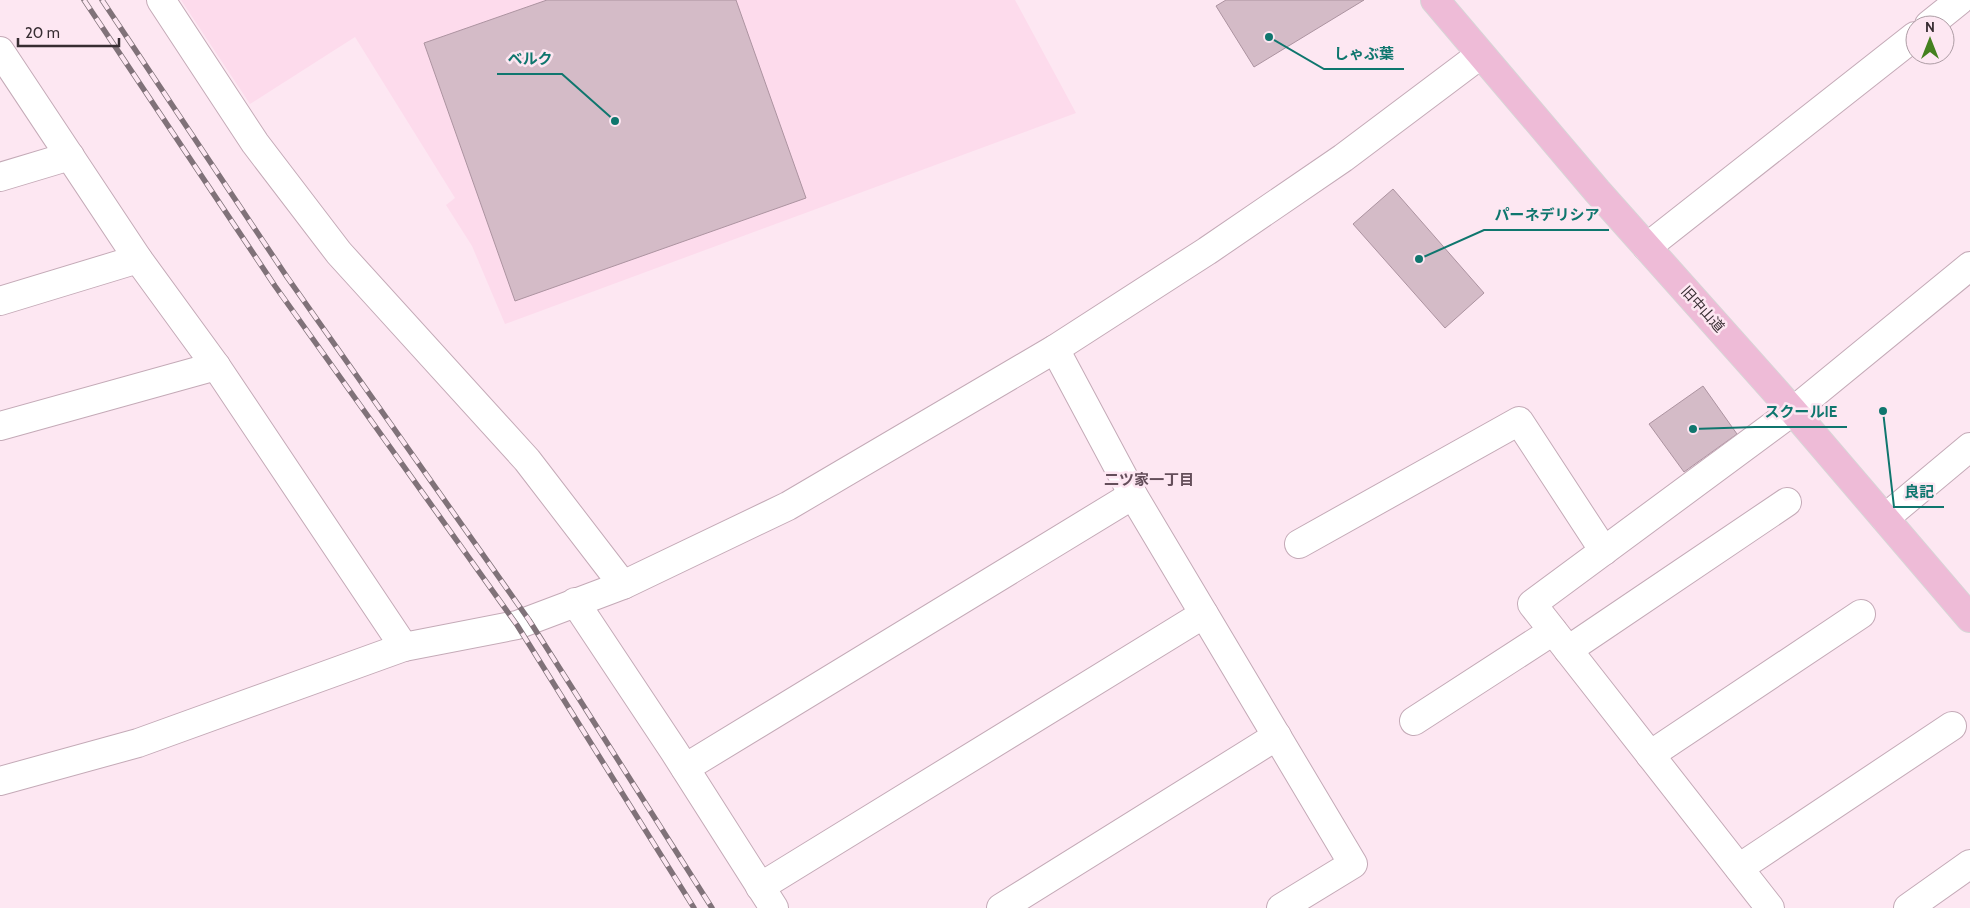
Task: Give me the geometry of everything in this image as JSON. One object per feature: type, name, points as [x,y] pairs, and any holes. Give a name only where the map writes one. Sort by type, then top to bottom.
[{"type":"main road","name":"旧中山道","points":[[1435,0],[1480,55],[1793,411],[1970,618]]},
{"type":"street","points":[[161,0],[255,143],[339,253],[527,460],[623,585]]},
{"type":"street","points":[[1941,15],[1960,0]]},
{"type":"street","points":[[1647,247],[1905,44]]},
{"type":"street","points":[[0,781],[138,743],[404,647],[517,626],[623,585],[788,506],[1055,349],[1207,251],[1343,158],[1480,55]]},
{"type":"street","points":[[3,61],[70,156],[138,259],[216,366],[404,647]]},
{"type":"street","points":[[0,177],[70,156]]},
{"type":"street","points":[[0,301],[138,259]]},
{"type":"street","points":[[1770,908],[1532,604],[1793,411],[1970,266]]},
{"type":"street","points":[[1055,349],[1134,494],[1353,864],[1281,908]]},
{"type":"street","points":[[0,426],[216,366]]},
{"type":"street","points":[[1299,544],[1519,421],[1604,551]]},
{"type":"street","points":[[1885,518],[1970,447]]},
{"type":"street","points":[[685,768],[1134,494]]},
{"type":"street","points":[[1414,721],[1560,640],[1788,502]]},
{"type":"street","points":[[575,602],[685,768],[767,897],[1204,614]]},
{"type":"street","points":[[1650,755],[1860,614]]},
{"type":"street","points":[[1739,868],[1952,726]]},
{"type":"street","points":[[1001,908],[1277,736]]},
{"type":"street","points":[[1908,908],[1970,864]]},
{"type":"shaded area","points":[[181,0],[1015,0],[1076,113],[505,324],[472,246],[446,205],[455,198],[355,37],[250,104]]},
{"type":"building","points":[[547,0],[736,0],[806,198],[515,301],[424,43]]},
{"type":"building","points":[[1226,0],[1364,0],[1254,67],[1216,6]]},
{"type":"building","points":[[1393,189],[1484,293],[1445,328],[1353,224]]},
{"type":"building","points":[[1703,386],[1737,434],[1684,472],[1649,424]]},
{"type":"railway","points":[[84,0],[275,286],[517,625],[694,908]]},
{"type":"railway","points":[[102,0],[287,277],[529,620],[712,908]]},
{"type":"place","name":"しゃぶ葉","points":[[1269,37]]},
{"type":"place","name":"ベルク","points":[[615,121]]},
{"type":"place","name":"パーネデリシア","points":[[1419,259]]},
{"type":"place","name":"良記","points":[[1883,411]]},
{"type":"place","name":"スクールIE","points":[[1693,429]]},
{"type":"district","name":"二ツ家一丁目","points":[[1149,480]]}]
